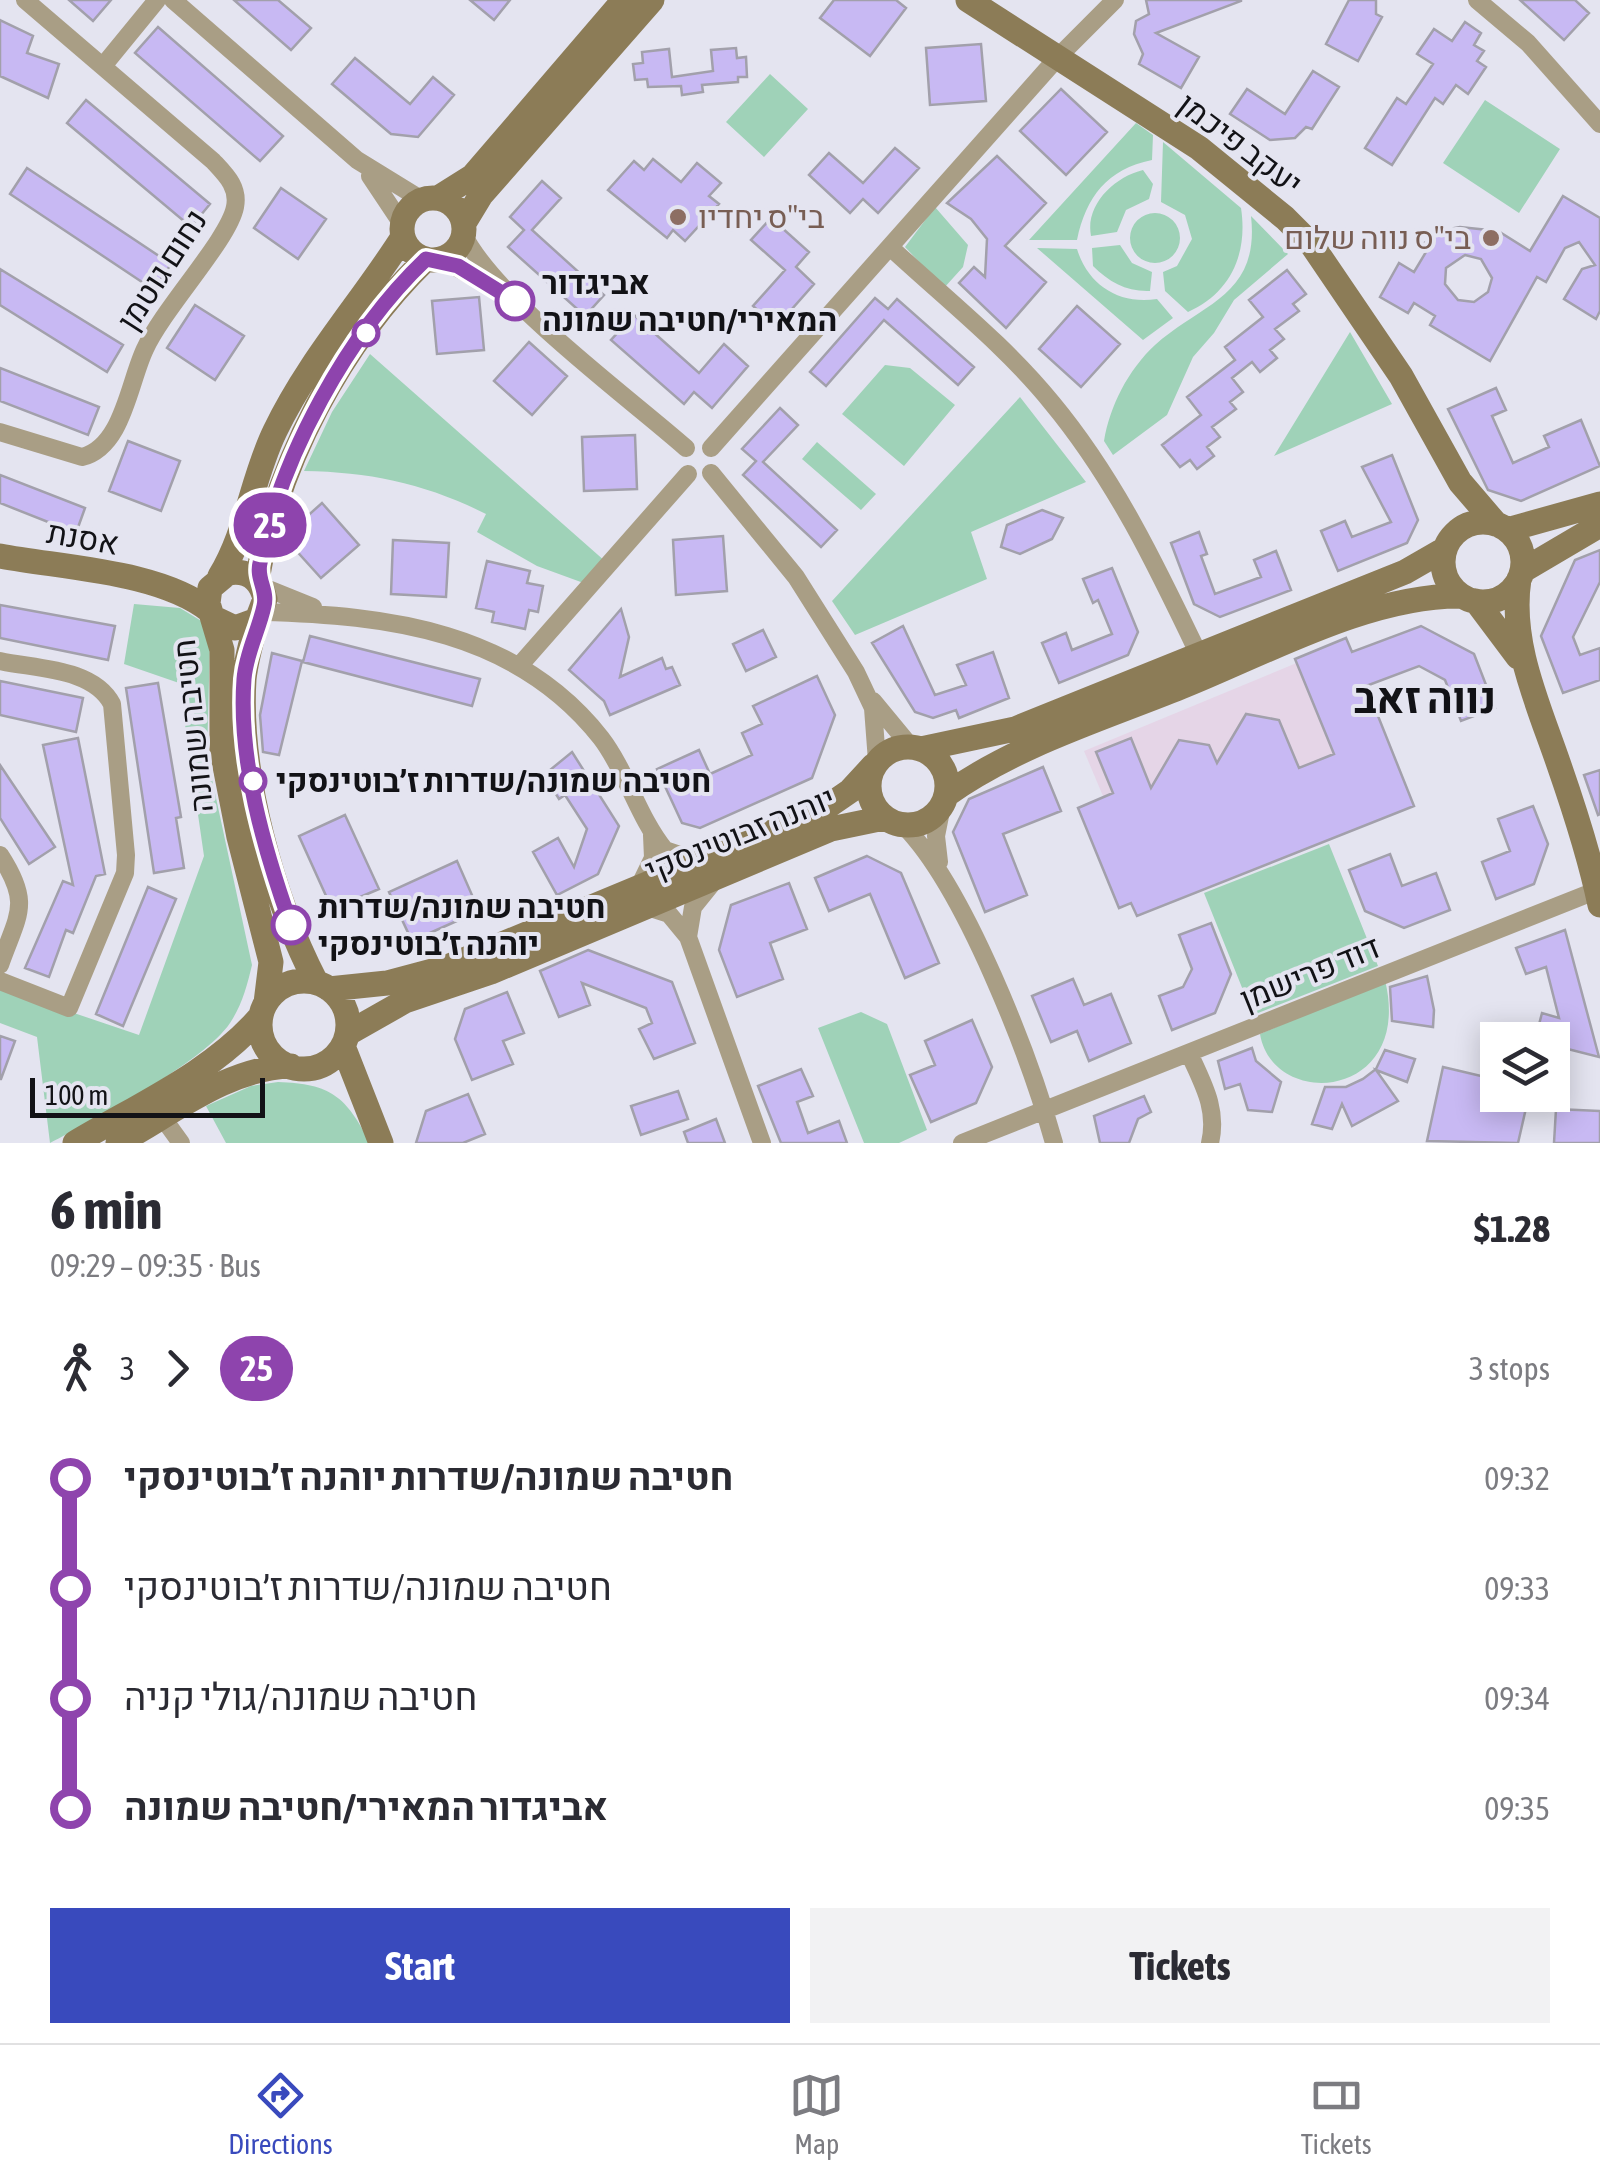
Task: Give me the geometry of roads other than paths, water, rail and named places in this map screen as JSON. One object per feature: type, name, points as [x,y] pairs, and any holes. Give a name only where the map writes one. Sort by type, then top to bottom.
[{"type":"street","name":"נחום גוטמן","points":[[0,432],[82,458],[103,447],[113,433],[161,319],[233,216],[235,188],[103,66],[24,0]]},
{"type":"street","points":[[103,66],[157,0]]},
{"type":"street","points":[[173,0],[358,160],[458,210],[482,263],[523,306],[686,448]]},
{"type":"street","points":[[259,600],[236,628],[212,615],[208,596],[232,555],[258,468],[291,399],[403,231],[409,210],[472,176],[624,0]]},
{"type":"street","points":[[433,259],[458,247],[480,195],[652,0]]},
{"type":"street","name":"יעקב פיכמן","points":[[968,0],[1199,148],[1312,245],[1401,376],[1442,452],[1502,527]]},
{"type":"street","points":[[710,448],[1058,56],[1114,0]]},
{"type":"street","points":[[1477,0],[1528,43],[1600,124]]},
{"type":"street","points":[[358,160],[412,251],[523,306]]},
{"type":"street","points":[[891,248],[1015,363],[1083,442],[1146,545],[1200,655]]},
{"type":"street","name":"חטיבה שמונה","points":[[322,985],[274,876],[247,748],[244,676],[284,478],[315,413],[359,342],[433,259]]},
{"type":"street","points":[[698,443],[710,448],[716,460],[712,473],[702,478],[688,474],[681,462],[686,448],[698,443]]},
{"type":"street","name":"יעקב פיכמן","points":[[1442,452],[1453,498],[1446,545]]},
{"type":"street","points":[[712,473],[796,577],[868,694],[916,748],[945,772],[936,836],[940,867],[1000,997],[1045,1110],[1054,1143]]},
{"type":"street","points":[[520,666],[688,474]]},
{"type":"street","points":[[875,764],[892,750],[1015,729],[1200,655],[1405,572],[1446,545],[1464,526],[1502,527],[1600,504]]},
{"type":"street","points":[[894,822],[926,821],[944,800],[1020,752],[1366,612],[1433,596],[1497,600],[1521,575],[1600,525]]},
{"type":"street","points":[[1502,527],[1520,548],[1519,638],[1529,678],[1599,895]]},
{"type":"street","points":[[1446,545],[1445,575],[1507,637],[1529,678]]},
{"type":"street","name":"אסנת","points":[[0,556],[154,584],[191,596],[212,615]]},
{"type":"street","points":[[218,578],[236,571],[259,600],[338,614]]},
{"type":"street","name":"אסנת","points":[[154,584],[218,578]]},
{"type":"street","points":[[259,600],[454,636],[520,666],[563,697],[600,737],[665,850],[711,870],[693,907],[688,937]]},
{"type":"street","name":"חטיבה שמונה","points":[[212,615],[222,650],[222,752],[238,837],[271,962],[264,1009]]},
{"type":"street","points":[[0,662],[89,680],[105,690],[112,704],[126,855],[125,872],[69,1008],[0,981]]},
{"type":"street","points":[[868,694],[876,721],[875,764],[868,788],[894,822],[940,867]]},
{"type":"street","name":"יוהנה זבוטינסקי","points":[[711,870],[830,806],[875,764]]},
{"type":"street","name":"יוהנה זבוטינסקי","points":[[322,985],[387,983],[447,967],[831,829],[894,822]]},
{"type":"street","points":[[650,825],[653,858],[643,898],[669,914],[688,937],[762,1143]]},
{"type":"street","points":[[0,855],[20,890],[21,903],[0,965]]},
{"type":"street","name":"דוד פרישמן","points":[[962,1143],[1599,895]]},
{"type":"street","name":"יוהנה זבוטינסקי","points":[[345,1040],[405,1001],[490,972],[643,898]]},
{"type":"street","points":[[75,1143],[204,1068],[242,1037],[287,984],[322,985],[345,1008],[345,1040],[368,1115],[381,1143]]},
{"type":"street","points":[[264,1009],[263,1041],[280,1061],[340,1082],[368,1115]]},
{"type":"street","points":[[118,1143],[236,1077],[262,1067],[300,1067],[334,1057],[345,1040]]},
{"type":"street","points":[[1190,1053],[1211,1104],[1214,1123],[1210,1143]]},
{"type":"street","points":[[163,1118],[181,1143]]},
{"type":"place","name":"בי\"ס יחדיו","points":[[678,217]]},
{"type":"place","name":"בי\"ס נווה שלום","points":[[1491,238]]},
{"type":"place","name":"אביגדור המאירי/חטיבה שמונה","points":[[515,301]]},
{"type":"place","name":"חטיבה שמונה/שדרות ז׳בוטינסקי","points":[[253,781]]},
{"type":"place","name":"חטיבה שמונה/שדרות יוהנה ז׳בוטינסקי","points":[[291,925]]},
{"type":"district","name":"נווה זאב","points":[[1425,698]]}]
